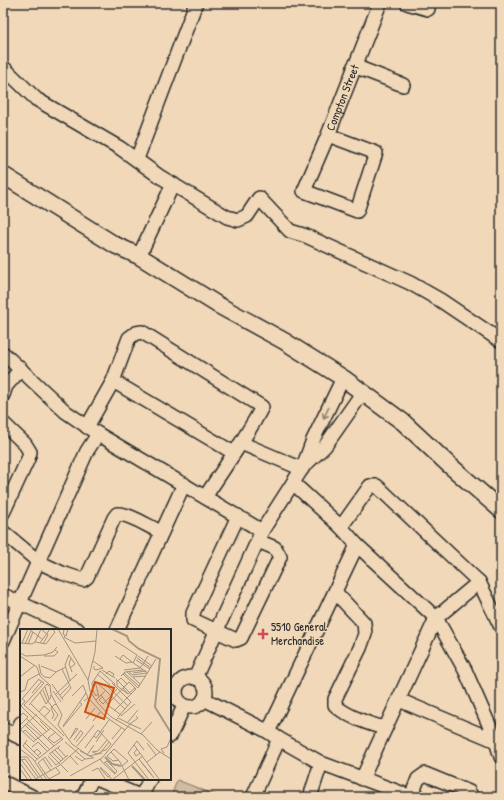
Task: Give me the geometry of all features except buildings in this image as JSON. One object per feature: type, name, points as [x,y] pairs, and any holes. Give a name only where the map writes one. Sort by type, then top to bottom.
[{"type":"street","points":[[137,159],[196,3]]},
{"type":"street","name":"Compton Street","points":[[328,135],[376,153],[357,211],[304,191],[328,135],[380,3]]},
{"type":"street","points":[[407,3],[428,10]]},
{"type":"street","points":[[354,66],[402,84]]},
{"type":"street","points":[[3,67],[36,99],[137,159],[149,169],[227,217],[238,220],[247,216],[259,198],[290,231],[312,239],[410,283],[440,300],[501,341]]},
{"type":"street","points":[[3,175],[115,245],[139,256],[218,304],[284,341],[343,378],[403,422],[501,510]]},
{"type":"street","points":[[139,256],[173,184]]},
{"type":"street","points":[[3,640],[87,452],[92,431],[129,338],[136,333],[142,332],[262,407],[238,448],[205,497]]},
{"type":"street","points":[[3,353],[66,412],[92,431],[238,516],[275,548],[280,557],[241,638],[236,640],[196,622],[193,620],[193,613],[238,516]]},
{"type":"street","points":[[4,389],[21,369]]},
{"type":"street","points":[[195,678],[260,536],[302,468],[313,440],[343,378]]},
{"type":"street","points":[[113,381],[238,448],[302,468]]},
{"type":"street","points":[[302,468],[325,446],[363,392]]},
{"type":"street","points":[[3,423],[25,444],[30,452],[3,513]]},
{"type":"street","points":[[293,483],[436,618],[465,670],[496,741],[501,757]]},
{"type":"street","points":[[116,629],[184,484]]},
{"type":"street","points":[[341,527],[370,486],[377,486],[479,582],[501,627]]},
{"type":"street","points":[[3,532],[39,562],[62,573],[83,580],[87,577],[117,514],[131,517],[161,532]]},
{"type":"street","points":[[267,731],[272,724],[336,592],[357,545]]},
{"type":"street","points":[[362,779],[436,618],[479,582]]},
{"type":"street","points":[[336,592],[364,623],[366,629],[360,648],[335,699],[334,705],[343,712],[385,728]]},
{"type":"street","points":[[3,595],[76,629]]},
{"type":"street","points":[[184,678],[195,678],[200,680],[204,686],[206,693],[204,699],[200,704],[192,707],[184,706],[177,699],[174,683],[184,678]]},
{"type":"street","points":[[204,699],[267,731],[279,740],[321,763],[411,797],[418,778],[425,774],[469,792],[472,797]]},
{"type":"street","points":[[399,700],[496,741]]},
{"type":"street","points":[[171,734],[184,706]]},
{"type":"street","points":[[13,734],[20,724]]},
{"type":"street","points":[[253,797],[279,740]]},
{"type":"street","points":[[310,797],[321,763]]},
{"type":"street","points":[[83,797],[92,780]]},
{"type":"street","points":[[101,780],[141,797],[150,780]]},
{"type":"street","points":[[3,782],[33,797]]},
{"type":"shaded area","points":[[177,780],[221,797],[171,797]]},
{"type":"place","name":"5510 General Merchandise","points":[[263,634]]}]
